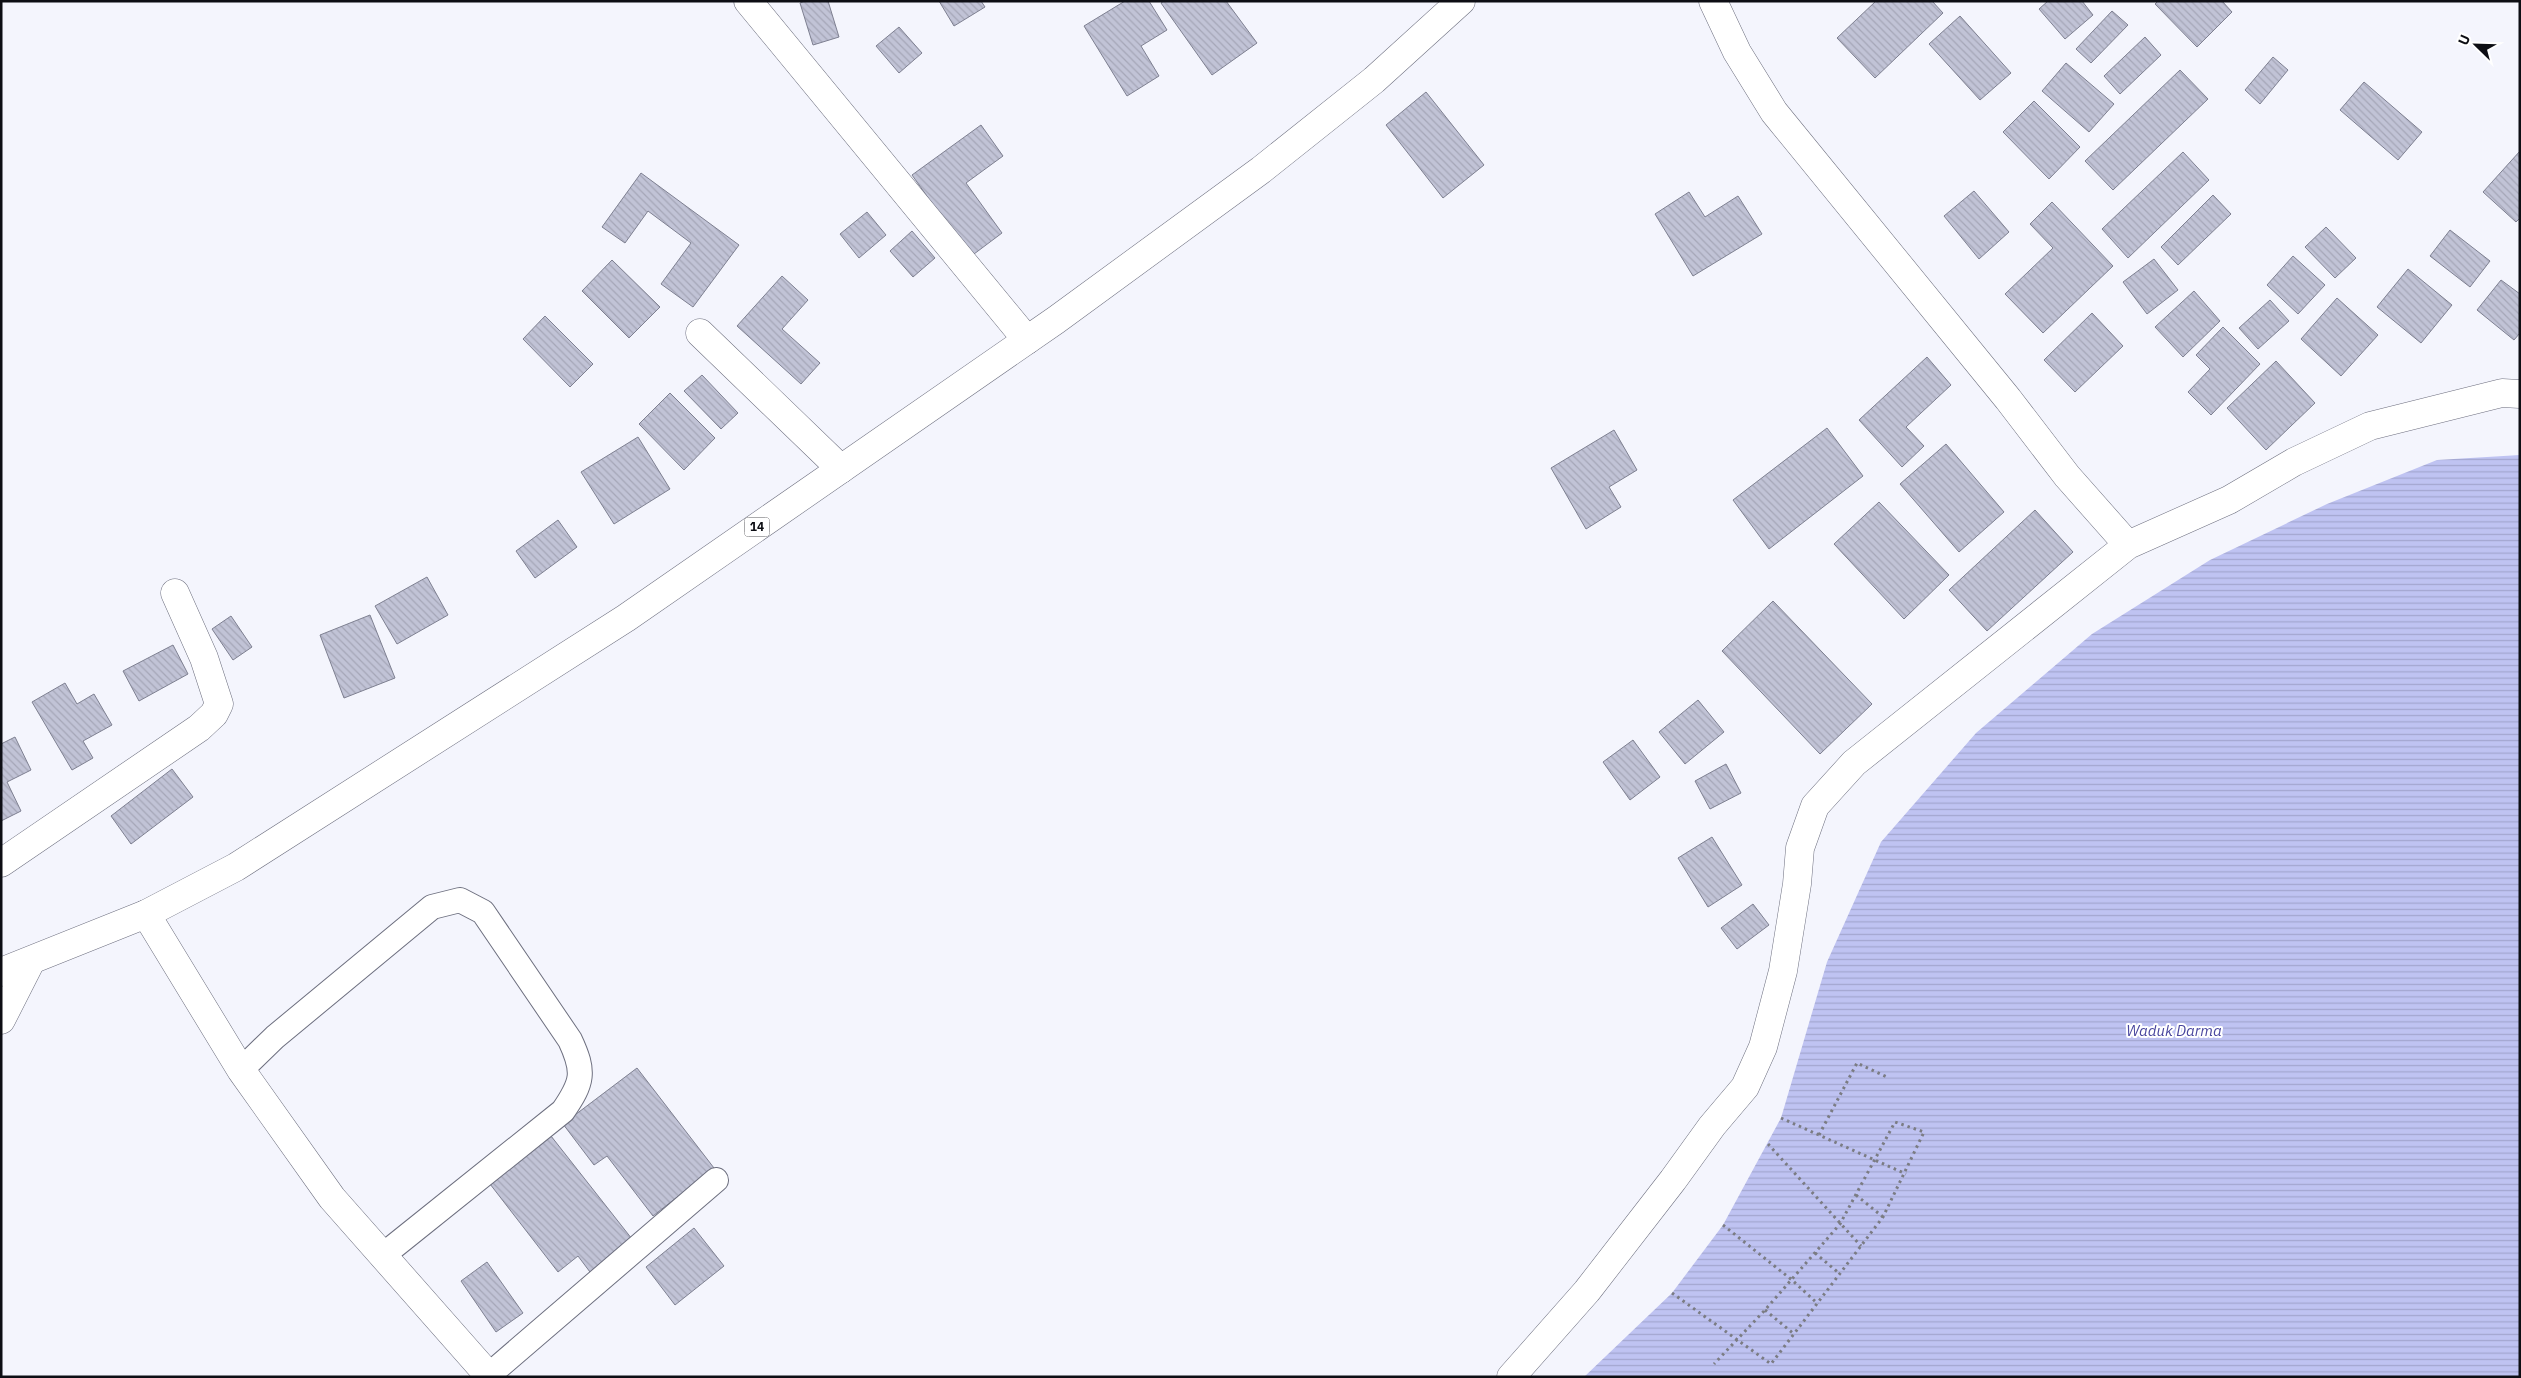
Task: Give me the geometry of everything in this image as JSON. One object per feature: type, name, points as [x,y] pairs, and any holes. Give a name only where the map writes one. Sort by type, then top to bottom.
[{"type":"main road","points":[[748,1],[1027,340]]},
{"type":"main road","name":"14","points":[[1,972],[146,914],[236,867],[510,694],[626,618],[1027,340],[1261,170],[1374,80],[1461,1]]},
{"type":"main road","points":[[1713,1],[1737,52],[1774,112],[2008,399],[2068,476],[2128,545]]},
{"type":"main road","points":[[700,333],[841,469]]},
{"type":"main road","points":[[1511,1377],[1587,1291],[1673,1180],[1712,1126],[1745,1087],[1763,1047],[1783,971],[1797,884],[1800,848],[1815,806],[1854,763],[2128,545],[2229,500],[2294,462],[2370,426],[2502,393],[2520,394]]},
{"type":"main road","points":[[1,863],[199,728],[214,714],[219,704],[204,658],[175,593]]},
{"type":"main road","points":[[146,914],[241,1070],[332,1198],[489,1376]]},
{"type":"main road","points":[[1,1020],[31,961]]},
{"type":"lane","points":[[241,1070],[275,1037],[432,907],[460,900],[483,912],[570,1040],[580,1060],[581,1079],[574,1095],[563,1111],[382,1256]]},
{"type":"lane","points":[[489,1376],[716,1180]]},
{"type":"path","points":[[1819,1135],[1857,1063],[1887,1077]]},
{"type":"path","points":[[1781,1118],[1906,1174]]},
{"type":"path","points":[[1672,1293],[1738,1340],[1771,1364],[1883,1217],[1906,1174],[1924,1132],[1895,1122],[1840,1224],[1766,1310],[1738,1340],[1714,1364]]},
{"type":"path","points":[[1768,1144],[1861,1246]]},
{"type":"path","points":[[1856,1195],[1883,1217]]},
{"type":"path","points":[[1723,1225],[1792,1280],[1818,1304]]},
{"type":"path","points":[[1815,1253],[1840,1274]]},
{"type":"path","points":[[1766,1310],[1794,1334]]},
{"type":"water","name":"Waduk Darma","points":[[2520,455],[2520,1377],[1584,1377],[1672,1293],[1723,1225],[1781,1118],[1827,962],[1881,842],[1976,733],[2092,634],[2210,560],[2327,504],[2437,460]]},
{"type":"building","points":[[805,1],[828,1],[839,37],[813,45],[800,3]]},
{"type":"building","points":[[939,1],[981,1],[985,7],[954,26]]},
{"type":"building","points":[[1125,1],[1149,1],[1167,30],[1141,46],[1159,76],[1127,96],[1084,26]]},
{"type":"building","points":[[1164,1],[1226,1],[1257,43],[1212,75],[1161,3]]},
{"type":"building","points":[[1876,1],[1932,1],[1943,13],[1875,78],[1837,38]]},
{"type":"building","points":[[2048,1],[2082,1],[2093,15],[2065,39],[2039,9]]},
{"type":"building","points":[[2158,1],[2222,1],[2232,12],[2197,47],[2155,4]]},
{"type":"building","points":[[2112,11],[2128,25],[2091,63],[2076,49]]},
{"type":"building","points":[[1960,16],[2011,73],[1980,100],[1929,44]]},
{"type":"building","points":[[899,27],[922,53],[899,73],[876,46]]},
{"type":"building","points":[[2145,37],[2161,55],[2120,94],[2104,76]]},
{"type":"building","points":[[2273,57],[2288,70],[2260,104],[2245,90]]},
{"type":"building","points":[[2066,63],[2114,104],[2089,132],[2042,91]]},
{"type":"building","points":[[2180,70],[2208,99],[2113,190],[2085,161]]},
{"type":"building","points":[[2364,82],[2422,132],[2398,160],[2340,110]]},
{"type":"building","points":[[1426,92],[1484,165],[1443,198],[1386,125]]},
{"type":"building","points":[[2034,101],[2080,147],[2049,179],[2003,132]]},
{"type":"building","points":[[981,125],[1003,156],[966,183],[1002,233],[970,257],[912,175]]},
{"type":"building","points":[[2520,151],[2520,218],[2516,222],[2483,192]]},
{"type":"building","points":[[2183,152],[2209,180],[2128,258],[2102,229]]},
{"type":"building","points":[[641,173],[739,245],[693,307],[661,284],[691,243],[648,211],[625,243],[602,227]]},
{"type":"building","points":[[1974,191],[2009,232],[1979,259],[1944,216]]},
{"type":"building","points":[[1689,192],[1705,217],[1738,196],[1762,234],[1693,276],[1655,214]]},
{"type":"building","points":[[2213,195],[2231,214],[2178,265],[2161,247]]},
{"type":"building","points":[[2052,202],[2113,266],[2043,333],[2005,294],[2053,248],[2030,224]]},
{"type":"building","points":[[867,212],[886,235],[859,258],[840,234]]},
{"type":"building","points":[[2326,227],[2356,258],[2335,278],[2305,247]]},
{"type":"building","points":[[2450,230],[2490,261],[2470,287],[2430,256]]},
{"type":"building","points":[[912,231],[935,258],[913,277],[890,251]]},
{"type":"building","points":[[2293,256],[2325,285],[2298,314],[2267,285]]},
{"type":"building","points":[[2154,259],[2178,290],[2147,314],[2123,282]]},
{"type":"building","points":[[612,260],[660,307],[629,338],[582,291]]},
{"type":"building","points":[[2408,269],[2452,305],[2421,343],[2377,307]]},
{"type":"building","points":[[782,276],[808,300],[782,329],[820,363],[801,384],[737,326]]},
{"type":"building","points":[[2501,280],[2520,294],[2520,333],[2514,340],[2477,310]]},
{"type":"building","points":[[2194,291],[2220,321],[2183,357],[2155,327]]},
{"type":"building","points":[[2337,298],[2378,335],[2341,376],[2301,339]]},
{"type":"building","points":[[2270,300],[2289,321],[2258,349],[2239,328]]},
{"type":"building","points":[[2092,313],[2123,346],[2075,392],[2044,360]]},
{"type":"building","points":[[545,316],[593,364],[570,387],[523,339]]},
{"type":"building","points":[[2223,327],[2260,364],[2211,415],[2188,392],[2210,369],[2196,355]]},
{"type":"building","points":[[1927,357],[1951,385],[1906,427],[1924,446],[1902,467],[1859,420]]},
{"type":"building","points":[[2276,361],[2315,403],[2266,450],[2227,408]]},
{"type":"building","points":[[702,375],[738,413],[721,429],[684,391]]},
{"type":"building","points":[[670,393],[715,438],[684,470],[639,424]]},
{"type":"building","points":[[1827,428],[1863,476],[1769,549],[1733,500]]},
{"type":"building","points":[[1614,430],[1637,470],[1609,487],[1621,507],[1586,529],[1551,468]]},
{"type":"building","points":[[638,437],[670,489],[614,524],[581,472]]},
{"type":"building","points":[[1946,444],[2004,512],[1959,552],[1900,484]]},
{"type":"building","points":[[1879,502],[1949,575],[1904,619],[1834,544]]},
{"type":"building","points":[[2035,510],[2073,552],[1987,631],[1949,590]]},
{"type":"building","points":[[558,520],[577,547],[535,578],[516,551]]},
{"type":"building","points":[[427,577],[448,615],[397,644],[375,606]]},
{"type":"building","points":[[1773,601],[1872,704],[1820,754],[1722,651]]},
{"type":"building","points":[[370,615],[395,678],[344,698],[320,635]]},
{"type":"building","points":[[231,616],[252,647],[233,660],[212,629]]},
{"type":"building","points":[[173,645],[188,674],[139,701],[123,671]]},
{"type":"building","points":[[65,683],[77,704],[94,694],[112,725],[83,741],[93,758],[72,770],[32,702]]},
{"type":"building","points":[[1698,700],[1724,732],[1685,764],[1659,732]]},
{"type":"building","points":[[15,737],[31,770],[7,782],[21,811],[1,821],[1,744]]},
{"type":"building","points":[[1633,740],[1660,777],[1630,800],[1603,762]]},
{"type":"building","points":[[1726,764],[1741,793],[1710,809],[1695,781]]},
{"type":"building","points":[[172,769],[193,797],[131,844],[111,816]]},
{"type":"building","points":[[1712,837],[1742,885],[1708,907],[1678,858]]},
{"type":"building","points":[[1753,904],[1769,925],[1737,949],[1721,928]]},
{"type":"building","points":[[637,1068],[714,1168],[653,1216],[607,1156],[594,1165],[563,1124]]},
{"type":"building","points":[[551,1136],[632,1239],[590,1272],[578,1256],[558,1272],[490,1184]]},
{"type":"building","points":[[694,1228],[724,1266],[675,1305],[646,1267]]},
{"type":"building","points":[[487,1262],[523,1313],[496,1332],[461,1281]]}]
